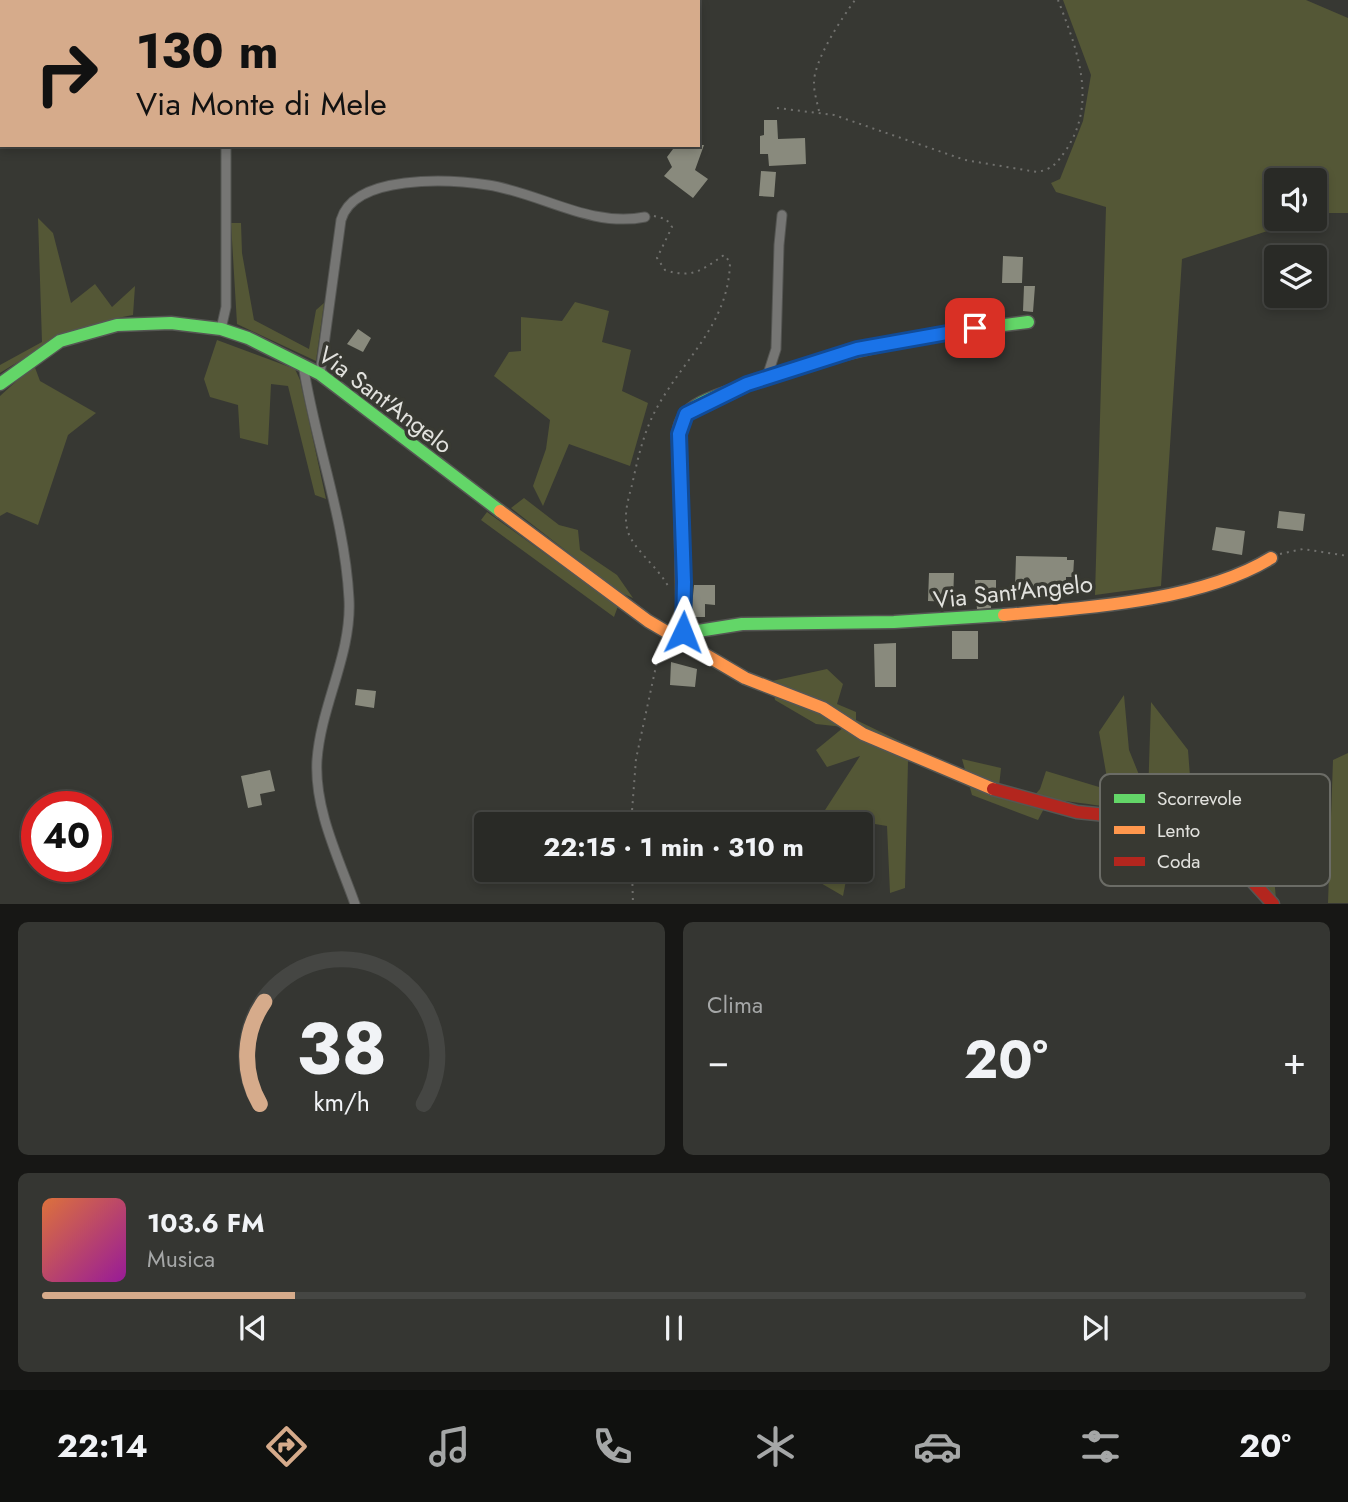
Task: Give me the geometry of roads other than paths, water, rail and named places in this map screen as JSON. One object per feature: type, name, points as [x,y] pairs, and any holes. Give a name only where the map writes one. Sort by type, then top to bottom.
[{"type":"street","points":[[221,329],[226,306],[226,147]]},
{"type":"street","points":[[320,374],[341,220],[350,202],[363,193],[402,184],[447,181],[488,185],[607,219],[645,217]]},
{"type":"street","points":[[767,377],[776,349],[782,215]]},
{"type":"street","name":"Via Sant'Angelo","points":[[0,384],[53,345],[117,325],[160,322],[221,329],[320,374],[452,477],[565,556],[648,621],[678,633],[745,678],[823,708],[863,734],[1006,794],[1077,812],[1100,814]]},
{"type":"street","points":[[678,633],[680,424],[696,406],[767,377],[883,343],[1028,322]]},
{"type":"street","points":[[303,364],[313,426],[344,550],[349,603],[342,656],[319,747],[317,777],[325,818],[355,904]]},
{"type":"street","name":"Via Sant'Angelo","points":[[678,633],[758,623],[946,621],[1052,613],[1206,586],[1241,575],[1271,558]]},
{"type":"street","name":"Via Sant'Angelo","points":[[1257,886],[1273,904]]}]
